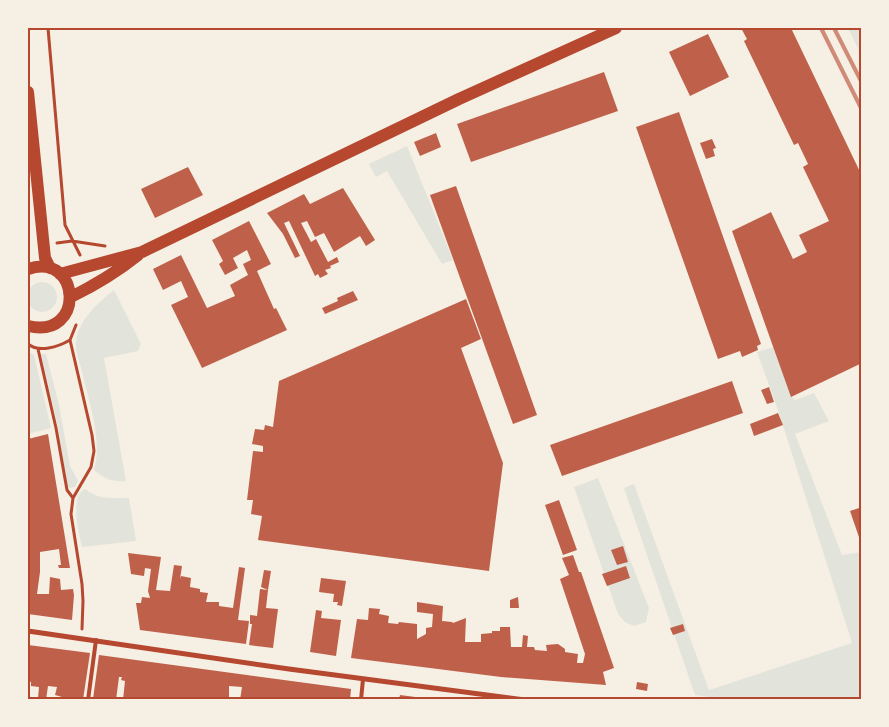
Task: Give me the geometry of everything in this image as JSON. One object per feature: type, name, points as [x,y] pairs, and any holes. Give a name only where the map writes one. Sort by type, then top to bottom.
[{"type":"main road","points":[[71,297],[111,276],[142,252],[459,99],[616,28]]},
{"type":"main road","points":[[28,92],[45,258],[69,288],[71,297],[68,309],[61,320],[52,326],[44,328],[28,326]]},
{"type":"main road","points":[[28,269],[36,266],[55,271],[142,252]]},
{"type":"street","points":[[28,631],[525,700]]},
{"type":"lane","points":[[88,700],[96,640]]},
{"type":"lane","points":[[361,700],[363,679]]},
{"type":"path","points":[[48,28],[65,225],[72,241]]},
{"type":"path","points":[[28,344],[38,349],[64,344],[70,340],[78,322]]},
{"type":"path","points":[[70,340],[94,444],[93,458],[86,476],[73,498],[71,514],[82,584],[82,622]]},
{"type":"path","points":[[38,349],[56,428],[67,490],[73,498]]},
{"type":"shaded area","points":[[848,28],[858,28],[861,35],[861,55]]},
{"type":"shaded area","points":[[407,146],[453,260],[442,264],[387,171],[376,177],[369,164]]},
{"type":"shaded area","points":[[42,282],[48,283],[56,291],[56,303],[48,311],[42,312],[36,311],[28,303],[27,297],[28,291],[36,283]]},
{"type":"shaded area","points":[[114,290],[141,344],[138,351],[104,358],[126,481],[109,479],[101,476],[94,470],[97,445],[96,432],[76,345],[78,334],[85,319],[95,306]]},
{"type":"shaded area","points":[[774,347],[792,397],[795,400],[814,393],[829,421],[795,434],[842,555],[861,552],[861,699],[730,700],[695,695],[624,488],[634,484],[709,690],[852,643],[779,413],[757,352]]},
{"type":"shaded area","points":[[28,352],[34,355],[51,428],[28,434],[29,403]]},
{"type":"shaded area","points":[[41,354],[46,354],[59,405],[70,466],[78,481],[75,487],[70,488],[67,486],[58,427]]},
{"type":"shaded area","points":[[598,478],[649,608],[646,622],[634,626],[625,622],[618,614],[574,487]]},
{"type":"shaded area","points":[[85,489],[101,497],[129,498],[136,541],[82,547],[77,525],[76,507],[80,493]]},
{"type":"building","points":[[741,28],[791,28],[862,176],[862,363],[791,397],[732,231],[771,212],[793,259],[807,252],[799,235],[829,221],[803,167],[808,164],[798,143],[794,145],[744,41],[747,39]]},
{"type":"building","points":[[708,34],[729,77],[690,96],[669,52]]},
{"type":"building","points":[[604,72],[618,111],[471,162],[457,124]]},
{"type":"building","points":[[679,112],[761,344],[757,346],[758,350],[742,357],[740,351],[718,359],[636,127]]},
{"type":"building","points":[[436,133],[441,147],[420,156],[414,142]]},
{"type":"building","points":[[712,139],[716,148],[713,149],[715,156],[706,159],[700,143]]},
{"type":"building","points":[[188,167],[203,195],[155,218],[141,189]]},
{"type":"building","points":[[456,186],[537,415],[513,424],[430,195]]},
{"type":"building","points":[[343,188],[375,240],[366,246],[360,236],[334,252],[324,233],[315,237],[307,221],[301,223],[311,242],[316,239],[328,262],[337,257],[339,262],[325,270],[328,274],[320,278],[318,274],[315,276],[289,221],[284,223],[300,256],[295,258],[283,234],[267,213],[304,194],[310,204]]},
{"type":"building","points":[[249,221],[271,264],[257,271],[274,309],[276,308],[287,330],[202,368],[171,305],[188,297],[181,281],[163,290],[153,269],[181,255],[207,308],[235,296],[230,285],[248,275],[243,264],[251,260],[247,250],[233,258],[238,268],[225,275],[219,264],[223,261],[212,240]]},
{"type":"building","points":[[353,291],[358,300],[325,314],[322,308],[338,301],[337,298]]},
{"type":"building","points":[[466,299],[481,339],[461,348],[503,463],[489,571],[258,540],[262,516],[251,514],[253,500],[247,500],[253,451],[263,452],[263,446],[252,444],[255,429],[264,430],[265,425],[273,427],[279,381]]},
{"type":"building","points":[[732,381],[743,413],[562,476],[550,445]]},
{"type":"building","points":[[769,387],[774,402],[767,404],[761,390]]},
{"type":"building","points":[[778,413],[783,425],[754,436],[750,424]]},
{"type":"building","points":[[48,434],[70,568],[59,568],[58,565],[61,565],[59,549],[40,552],[37,594],[49,594],[50,577],[60,579],[61,590],[73,589],[72,620],[28,614],[28,439]]},
{"type":"building","points":[[559,500],[577,550],[563,555],[545,505]]},
{"type":"building","points":[[862,507],[862,543],[861,543],[850,511]]},
{"type":"building","points":[[623,546],[628,562],[617,565],[611,550]]},
{"type":"building","points":[[128,553],[161,557],[156,590],[170,591],[174,565],[182,566],[180,579],[181,576],[191,578],[190,587],[200,589],[200,592],[208,593],[206,602],[219,602],[219,606],[233,608],[239,567],[245,568],[238,620],[249,621],[246,644],[140,630],[136,603],[141,603],[142,597],[150,598],[148,591],[151,569],[145,568],[144,576],[131,574]]},
{"type":"building","points":[[573,555],[579,572],[581,572],[614,668],[603,672],[606,685],[501,677],[351,658],[357,619],[368,620],[369,608],[380,609],[379,614],[389,616],[388,623],[417,624],[417,639],[426,634],[426,628],[432,627],[433,614],[417,612],[417,602],[443,606],[442,621],[453,623],[466,618],[465,642],[481,642],[481,634],[500,631],[500,627],[510,627],[511,647],[522,647],[523,635],[528,636],[527,647],[547,651],[546,645],[558,644],[565,649],[565,652],[578,654],[577,663],[583,663],[585,654],[560,579],[569,575],[562,558]]},
{"type":"building","points":[[626,566],[630,578],[607,586],[602,574]]},
{"type":"building","points":[[264,570],[271,571],[268,590],[261,587]]},
{"type":"building","points":[[321,578],[346,581],[342,606],[337,605],[338,602],[333,602],[334,594],[319,592]]},
{"type":"building","points":[[260,589],[268,590],[266,608],[278,609],[273,648],[249,645],[252,624],[250,624],[250,615],[257,616]]},
{"type":"building","points":[[518,597],[519,608],[510,608],[510,600]]},
{"type":"building","points":[[316,610],[322,611],[321,618],[341,620],[336,656],[310,652]]},
{"type":"building","points":[[683,624],[685,631],[673,635],[670,628]]},
{"type":"building","points":[[28,645],[90,653],[83,700],[62,699],[62,697],[55,695],[57,687],[48,686],[46,700],[38,698],[39,687],[31,686],[31,682],[28,681]]},
{"type":"building","points":[[99,655],[351,689],[350,700],[240,700],[242,687],[229,686],[229,700],[123,700],[125,681],[121,680],[122,677],[119,677],[116,700],[93,699]]},
{"type":"building","points":[[637,682],[648,684],[647,691],[636,689]]},
{"type":"building","points":[[400,695],[423,698],[423,700],[386,700],[386,697],[399,699]]},
{"type":"railway","points":[[821,28],[862,110]]},
{"type":"railway","points":[[834,28],[862,83]]}]
